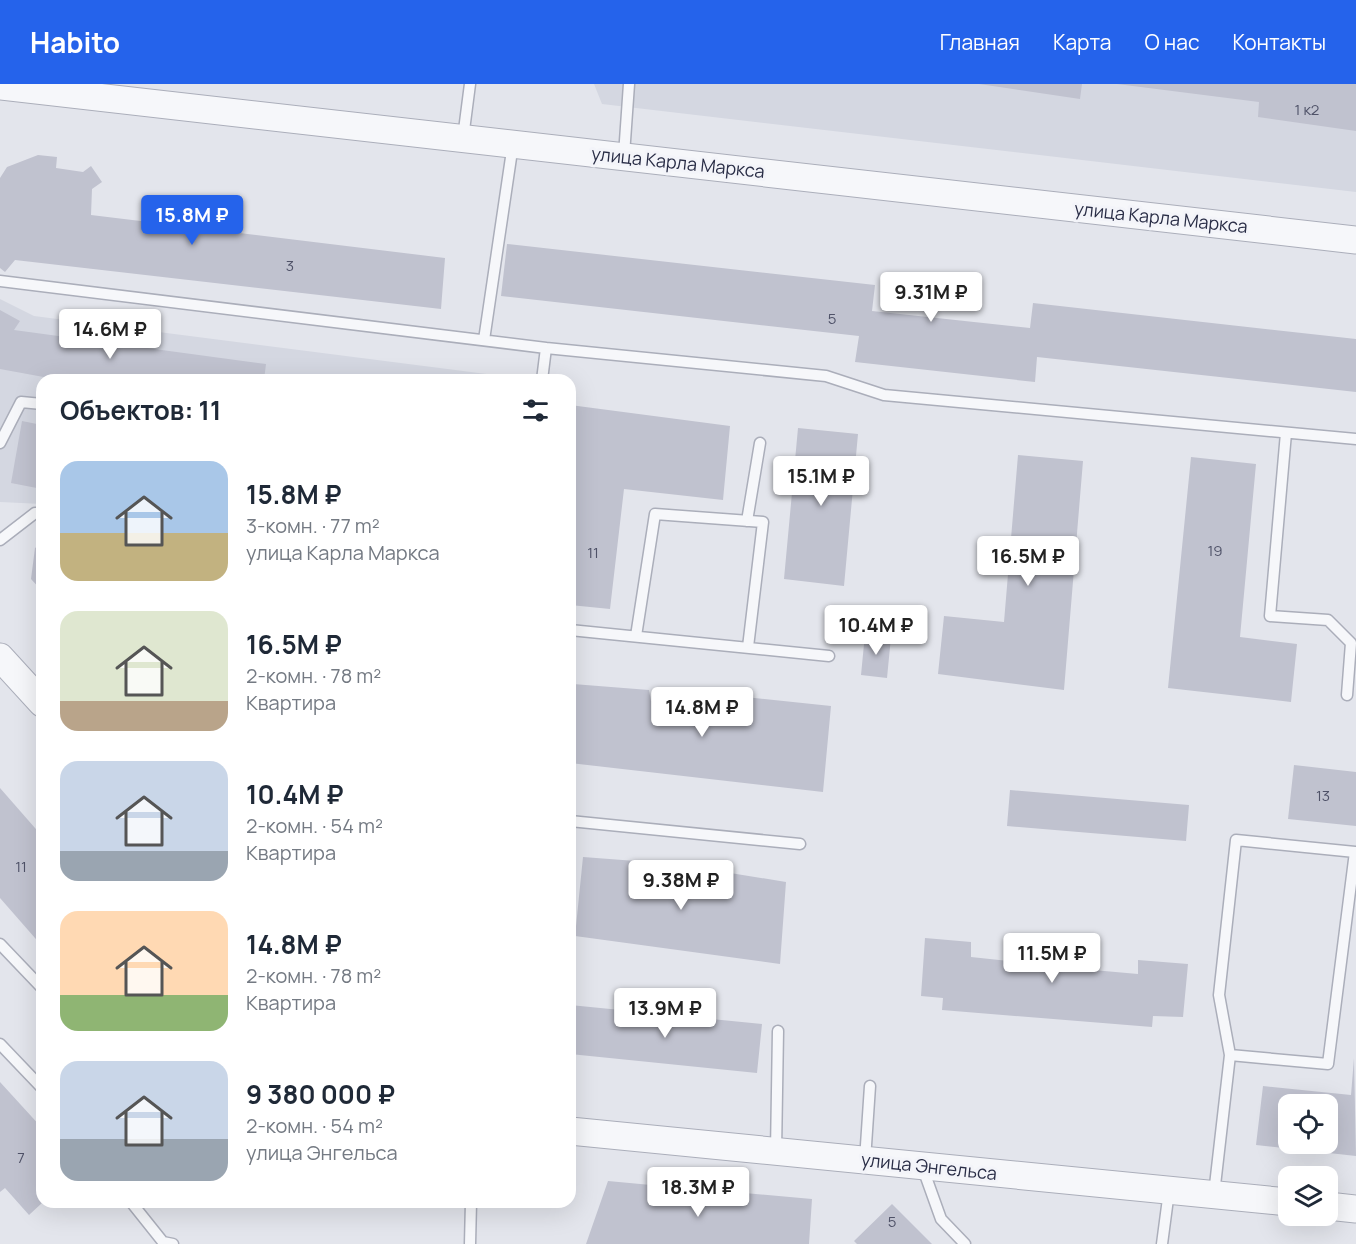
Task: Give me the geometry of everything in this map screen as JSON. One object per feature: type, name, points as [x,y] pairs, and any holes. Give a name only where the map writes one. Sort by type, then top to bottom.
[{"type":"street","name":"улица Карла Маркса","points":[[0,86],[1356,240]]},
{"type":"street","points":[[0,657],[36,696]]},
{"type":"street","name":"улица Энгельса","points":[[576,1132],[1278,1201]]},
{"type":"street","points":[[1338,1207],[1356,1209]]},
{"type":"lane","points":[[463,139],[470,84]]},
{"type":"lane","points":[[624,157],[629,84]]},
{"type":"lane","points":[[484,340],[513,144]]},
{"type":"lane","points":[[0,281],[546,348],[826,376],[884,395],[1356,439]]},
{"type":"lane","points":[[543,374],[546,348]]},
{"type":"lane","points":[[0,443],[21,402],[36,403]]},
{"type":"lane","points":[[1286,433],[1270,616],[1328,620],[1351,643],[1347,695]]},
{"type":"lane","points":[[747,521],[760,443]]},
{"type":"lane","points":[[0,540],[36,513]]},
{"type":"lane","points":[[636,636],[655,514],[763,522],[748,647]]},
{"type":"lane","points":[[576,631],[830,656]]},
{"type":"lane","points":[[576,822],[800,843]]},
{"type":"lane","points":[[1214,1194],[1230,1055],[1219,995],[1236,840],[1355,852],[1328,1064],[1230,1055]]},
{"type":"lane","points":[[0,944],[36,982]]},
{"type":"lane","points":[[776,1151],[778,1031]]},
{"type":"lane","points":[[0,1044],[36,1082]]},
{"type":"lane","points":[[865,1160],[870,1086]]},
{"type":"lane","points":[[922,1166],[941,1219],[965,1244]]},
{"type":"lane","points":[[1162,1244],[1169,1190]]},
{"type":"lane","points":[[136,1208],[163,1242],[174,1244]]},
{"type":"lane","points":[[470,1244],[471,1208]]},
{"type":"shaded area","points":[[594,84],[1356,84],[1356,192],[602,104]]},
{"type":"shaded area","points":[[0,299],[34,316],[487,374],[36,374],[36,504],[0,502]]},
{"type":"building","points":[[979,84],[1082,84],[1080,99]]},
{"type":"building","points":[[1117,84],[1356,84],[1356,131],[1258,117],[1259,102]]},
{"type":"building","points":[[38,155],[57,157],[56,168],[83,172],[91,166],[102,182],[92,189],[91,215],[445,258],[441,309],[15,260],[5,272],[0,268],[0,178],[7,167]]},
{"type":"building","points":[[507,244],[875,285],[872,311],[1030,328],[1033,303],[1356,339],[1356,392],[1037,357],[1035,382],[855,362],[859,336],[501,296]]},
{"type":"building","points":[[0,310],[20,321],[14,330],[266,364],[265,374],[36,376],[0,369]]},
{"type":"building","points":[[576,406],[730,426],[723,500],[624,489],[610,609],[576,606]]},
{"type":"building","points":[[22,421],[36,424],[36,488],[11,483]]},
{"type":"building","points":[[798,428],[858,434],[844,586],[784,579]]},
{"type":"building","points":[[1018,455],[1083,461],[1064,690],[938,674],[944,616],[1004,622]]},
{"type":"building","points":[[1191,457],[1256,464],[1240,637],[1297,644],[1291,702],[1168,688]]},
{"type":"building","points":[[36,547],[36,584],[31,579]]},
{"type":"building","points":[[865,634],[891,637],[887,678],[861,675]]},
{"type":"building","points":[[576,684],[649,690],[651,701],[743,710],[745,697],[831,706],[823,792],[576,764]]},
{"type":"building","points":[[1294,765],[1356,772],[1356,826],[1288,819]]},
{"type":"building","points":[[0,788],[36,829],[36,939],[0,898]]},
{"type":"building","points":[[1010,790],[1189,805],[1186,841],[1007,826]]},
{"type":"building","points":[[583,857],[649,862],[652,877],[715,886],[718,871],[786,882],[780,964],[576,936]]},
{"type":"building","points":[[925,938],[971,942],[971,957],[1019,962],[1021,938],[1094,945],[1093,970],[1138,974],[1138,960],[1188,964],[1183,1017],[1153,1016],[1152,1027],[942,1010],[943,998],[921,996]]},
{"type":"building","points":[[576,1006],[762,1024],[757,1073],[576,1055]]},
{"type":"building","points":[[1354,1058],[1356,1156],[1338,1154],[1338,1094],[1278,1094],[1278,1147],[1256,1145],[1263,1086],[1351,1095]]},
{"type":"building","points":[[0,1082],[36,1121],[37,1208],[29,1215],[5,1188],[0,1192]]},
{"type":"building","points":[[608,1181],[651,1185],[651,1195],[674,1198],[677,1187],[812,1199],[809,1244],[586,1244]]},
{"type":"building","points":[[892,1204],[932,1244],[857,1244],[854,1241]]}]
